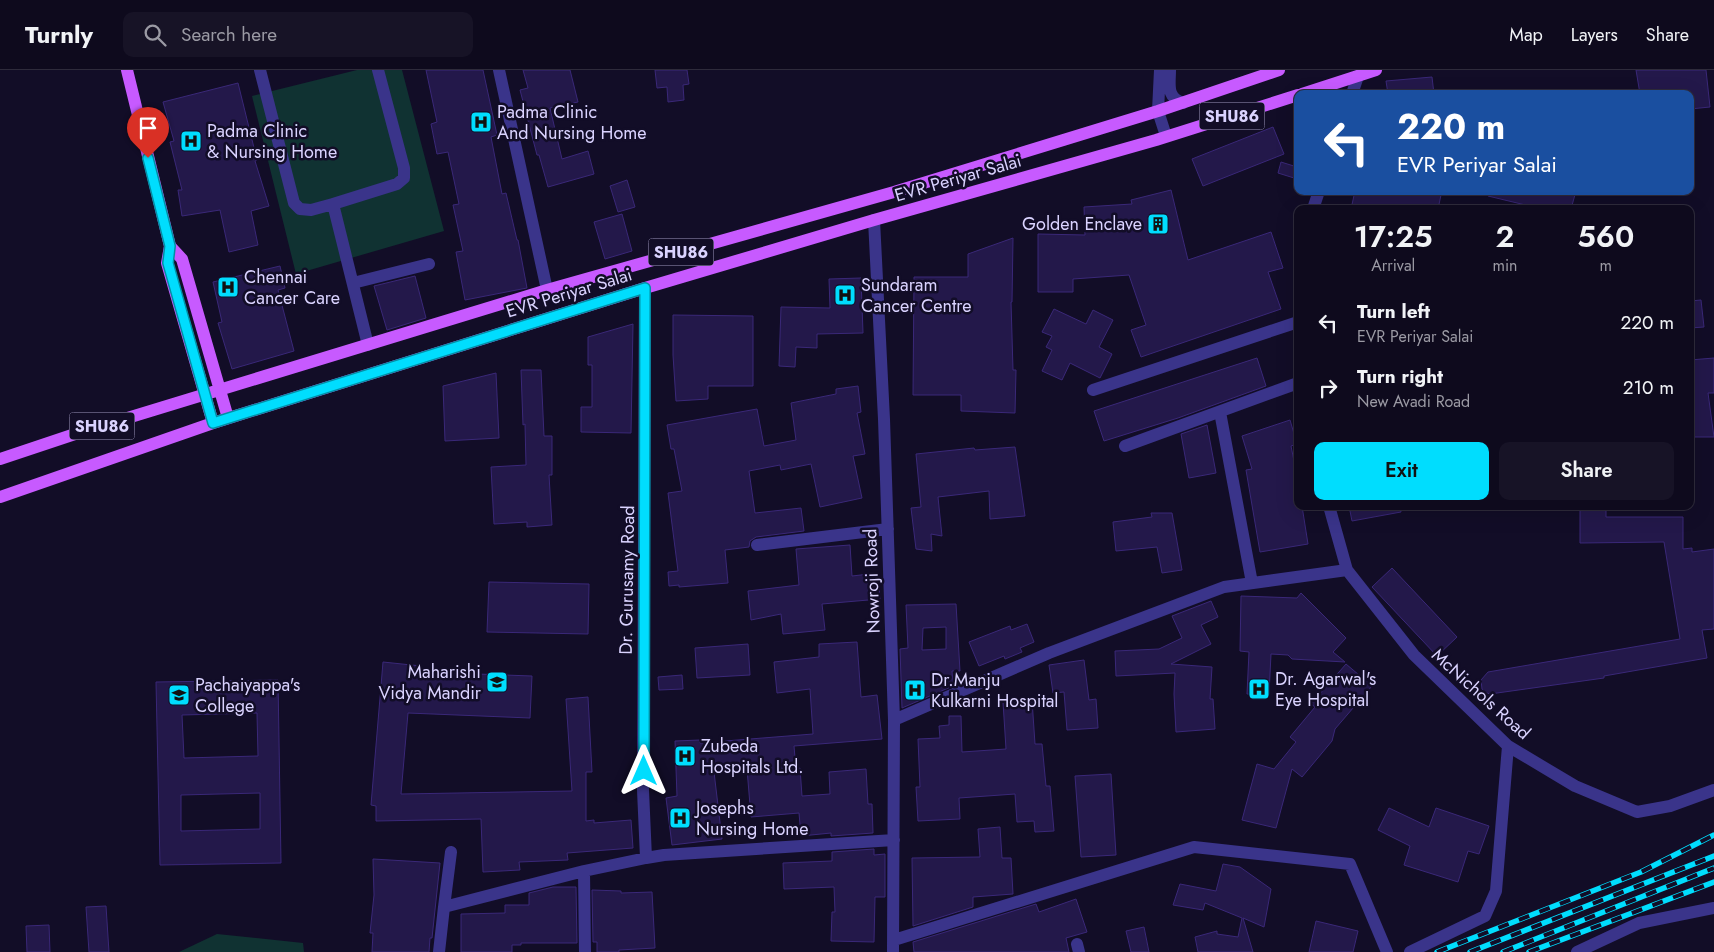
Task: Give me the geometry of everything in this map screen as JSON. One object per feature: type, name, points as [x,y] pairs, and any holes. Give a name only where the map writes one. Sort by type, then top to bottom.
[{"type":"main road","points":[[127,70],[170,246],[168,263],[213,423]]},
{"type":"main road","name":"EVR Periyar Salai","points":[[0,458],[547,290],[894,192],[1183,103],[1262,73],[1280,70]]},
{"type":"main road","points":[[1314,90],[1376,70]]},
{"type":"main road","name":"EVR Periyar Salai","points":[[0,497],[228,418],[645,288],[874,220],[1070,165],[1294,96]]},
{"type":"main road","points":[[170,246],[182,259],[228,418]]},
{"type":"street","points":[[260,70],[294,203],[300,209],[311,210],[397,184],[404,178],[404,168],[378,70]]},
{"type":"street","points":[[499,70],[547,290]]},
{"type":"street","points":[[1160,70],[1158,111],[1166,136]]},
{"type":"street","points":[[1170,70],[1170,92],[1173,97],[1183,103]]},
{"type":"street","points":[[1353,90],[1358,76]]},
{"type":"street","points":[[333,204],[368,345]]},
{"type":"street","name":"Nowroji Road","points":[[874,220],[884,419],[894,720],[893,946]]},
{"type":"street","points":[[353,283],[429,264]]},
{"type":"street","name":"Dr. Gurusamy Road","points":[[645,288],[643,790],[646,858]]},
{"type":"street","points":[[1094,390],[1294,323]]},
{"type":"street","points":[[1125,446],[1294,384]]},
{"type":"street","points":[[1220,412],[1252,583]]},
{"type":"street","name":"McNichols Road","points":[[1330,510],[1347,570],[1414,655],[1508,746],[1575,786],[1637,812],[1670,806],[1714,790]]},
{"type":"street","points":[[757,545],[888,529]]},
{"type":"street","points":[[894,720],[1050,653],[1224,587],[1347,570]]},
{"type":"street","points":[[1410,952],[1485,916],[1496,891],[1508,746]]},
{"type":"street","points":[[444,906],[584,871],[664,854],[894,840]]},
{"type":"street","points":[[893,946],[1194,847],[1350,864],[1387,952]]},
{"type":"street","points":[[440,952],[451,852]]},
{"type":"street","points":[[584,871],[585,952]]},
{"type":"street","points":[[1577,952],[1640,924],[1714,908]]},
{"type":"green space","points":[[357,70],[402,70],[444,231],[296,274],[252,96]]},
{"type":"green space","points":[[217,934],[303,943],[304,952],[179,952]]},
{"type":"building","points":[[426,70],[483,70],[497,135],[491,137],[502,194],[506,193],[518,240],[527,288],[465,300],[456,252],[463,251],[453,205],[459,204],[448,152],[437,154],[431,124],[437,122]]},
{"type":"building","points":[[523,70],[570,70],[578,102],[550,108],[562,159],[588,151],[594,174],[548,187],[539,155],[537,155],[520,90],[528,88]]},
{"type":"building","points":[[655,70],[687,70],[689,84],[683,85],[684,100],[668,102],[667,87],[657,88]]},
{"type":"building","points":[[1636,70],[1706,70],[1710,107],[1694,109],[1694,90],[1639,90]]},
{"type":"building","points":[[1432,77],[1434,90],[1387,90],[1386,81]]},
{"type":"building","points":[[238,83],[257,160],[255,161],[269,206],[251,211],[258,245],[229,252],[220,210],[182,216],[178,190],[182,190],[170,142],[174,141],[163,102]]},
{"type":"building","points":[[1273,127],[1284,154],[1203,186],[1192,159]]},
{"type":"building","points":[[1281,162],[1294,166],[1294,178],[1278,173]]},
{"type":"building","points":[[627,180],[635,207],[618,212],[610,186]]},
{"type":"building","points":[[1171,190],[1188,260],[1271,232],[1283,268],[1268,272],[1281,309],[1141,357],[1131,330],[1146,325],[1129,275],[1073,279],[1073,292],[1038,292],[1038,234],[1085,235],[1084,207],[1132,204],[1131,200]]},
{"type":"building","points":[[1354,195],[1441,195],[1439,205],[1352,205]]},
{"type":"building","points":[[1575,195],[1572,205],[1525,205],[1488,196]]},
{"type":"building","points":[[622,214],[632,251],[605,259],[594,222]]},
{"type":"building","points":[[1013,238],[1011,302],[1013,370],[1016,370],[1015,413],[961,411],[961,395],[913,395],[914,277],[968,277],[968,254]]},
{"type":"building","points":[[280,266],[285,288],[278,290],[294,351],[232,369],[218,323],[222,322],[213,282]]},
{"type":"building","points":[[415,276],[426,318],[387,330],[374,286]]},
{"type":"building","points":[[861,278],[863,333],[817,334],[817,348],[796,347],[795,367],[779,366],[781,307],[830,308],[829,279]]},
{"type":"building","points":[[1701,300],[1704,327],[1694,328],[1694,301]]},
{"type":"building","points":[[1054,309],[1086,324],[1093,310],[1113,320],[1099,347],[1112,354],[1100,378],[1070,363],[1062,380],[1042,371],[1052,350],[1046,347],[1052,336],[1042,332]]},
{"type":"building","points":[[673,315],[753,316],[753,386],[708,386],[708,399],[676,401]]},
{"type":"building","points":[[633,324],[631,433],[581,432],[581,407],[592,407],[592,365],[588,365],[588,337]]},
{"type":"building","points":[[1257,358],[1266,386],[1178,418],[1104,441],[1094,411]]},
{"type":"building","points":[[1714,358],[1714,393],[1708,393],[1714,437],[1694,437],[1694,360]]},
{"type":"building","points":[[521,370],[541,370],[544,436],[552,436],[552,475],[549,475],[552,525],[527,527],[527,522],[494,524],[491,467],[526,465]]},
{"type":"building","points":[[496,373],[499,438],[445,441],[443,386]]},
{"type":"building","points":[[858,386],[861,412],[857,413],[865,454],[853,456],[862,498],[820,507],[811,464],[781,470],[780,465],[749,471],[755,513],[801,508],[804,531],[756,537],[750,541],[749,547],[725,550],[728,583],[679,587],[679,585],[669,586],[668,572],[678,571],[668,493],[682,491],[674,449],[671,449],[667,425],[757,409],[764,446],[796,440],[791,403],[836,394],[836,389]]},
{"type":"building","points":[[1290,420],[1294,434],[1294,445],[1291,446],[1294,461],[1294,510],[1303,510],[1308,544],[1260,552],[1246,470],[1252,469],[1242,436]]},
{"type":"building","points":[[1207,425],[1216,473],[1189,478],[1181,434]]},
{"type":"building","points":[[1015,447],[1025,516],[990,519],[989,491],[938,497],[942,536],[931,534],[932,551],[916,549],[911,508],[921,507],[916,454],[974,448],[975,450]]},
{"type":"building","points":[[1350,510],[1401,510],[1401,512],[1352,521]]},
{"type":"building","points":[[1580,510],[1606,510],[1606,517],[1683,517],[1683,549],[1692,548],[1692,552],[1714,549],[1714,629],[1702,630],[1707,658],[1604,676],[1604,678],[1490,694],[1484,692],[1481,680],[1488,672],[1680,639],[1664,542],[1580,543]]},
{"type":"building","points":[[1151,513],[1172,513],[1182,570],[1162,573],[1157,547],[1116,551],[1113,522],[1152,517]]},
{"type":"building","points":[[850,545],[852,576],[878,573],[880,599],[822,604],[825,630],[783,634],[781,614],[751,620],[748,591],[799,585],[796,549]]},
{"type":"building","points":[[1392,568],[1457,637],[1437,656],[1372,587]]},
{"type":"building","points":[[489,582],[589,584],[588,634],[487,632]]},
{"type":"building","points":[[1301,593],[1346,638],[1333,652],[1345,662],[1292,659],[1288,655],[1271,654],[1269,694],[1247,694],[1249,652],[1240,651],[1241,596],[1297,598]]},
{"type":"building","points":[[1211,601],[1218,617],[1201,625],[1211,644],[1171,664],[1212,667],[1210,699],[1213,699],[1215,729],[1176,732],[1175,673],[1116,676],[1115,651],[1159,649],[1182,638],[1172,616]]},
{"type":"building","points":[[956,604],[960,671],[952,671],[953,686],[902,708],[900,649],[908,648],[906,605]],"holes":[[[946,627],[946,649],[922,650],[923,628]]]},
{"type":"building","points":[[1027,624],[1034,642],[1020,648],[1022,652],[1005,659],[1004,656],[979,666],[969,642],[1010,626],[1011,630]]},
{"type":"building","points":[[857,642],[861,697],[877,695],[882,739],[794,746],[796,769],[800,768],[802,796],[830,794],[829,772],[866,769],[868,804],[872,804],[873,833],[831,836],[831,833],[801,836],[799,813],[751,817],[747,769],[714,772],[722,839],[672,845],[666,798],[677,796],[675,741],[700,740],[700,743],[813,734],[810,689],[777,693],[774,662],[819,657],[819,644]]},
{"type":"building","points":[[748,644],[750,675],[697,678],[695,648]]},
{"type":"building","points":[[1084,660],[1089,700],[1096,699],[1098,728],[1067,730],[1064,692],[1053,693],[1049,665]]},
{"type":"building","points":[[383,662],[421,666],[421,672],[532,676],[530,718],[408,713],[401,794],[572,791],[566,699],[588,697],[592,772],[586,772],[586,821],[594,820],[594,823],[631,820],[633,848],[567,853],[568,860],[519,862],[520,870],[483,872],[481,819],[376,821],[376,806],[371,805]]},
{"type":"building","points":[[1346,664],[1372,686],[1335,729],[1332,741],[1302,777],[1292,769],[1276,828],[1242,820],[1257,764],[1274,769],[1296,742],[1290,737],[1315,707],[1311,704]]},
{"type":"building","points":[[682,675],[683,689],[659,690],[658,677]]},
{"type":"building","points":[[278,680],[281,863],[160,865],[156,682]],"holes":[[[257,713],[258,756],[184,758],[182,715]],[[260,793],[260,829],[181,831],[181,795]]]},
{"type":"building","points":[[1032,700],[1035,744],[1042,744],[1046,786],[1050,786],[1054,831],[1035,832],[1034,821],[1017,822],[1015,794],[959,798],[960,819],[918,821],[916,787],[920,787],[918,739],[940,738],[939,726],[949,725],[949,716],[961,716],[962,752],[1006,749],[1003,702]]},
{"type":"building","points":[[1111,774],[1116,855],[1081,857],[1075,776]]},
{"type":"building","points":[[1389,808],[1429,827],[1436,808],[1489,826],[1479,854],[1468,851],[1458,882],[1404,865],[1410,846],[1378,830]]},
{"type":"building","points":[[1000,827],[1002,858],[1011,858],[1013,894],[973,897],[973,907],[913,926],[912,858],[980,857],[978,829]]},
{"type":"building","points":[[874,849],[874,855],[885,854],[885,897],[875,897],[874,942],[831,941],[832,912],[835,912],[834,887],[784,889],[783,863],[832,861],[832,852]]},
{"type":"building","points":[[373,859],[440,863],[429,952],[372,952],[373,933],[370,933],[374,895]]},
{"type":"building","points":[[1223,864],[1240,867],[1271,889],[1264,927],[1243,918],[1253,952],[1198,952],[1195,937],[1217,931],[1217,934],[1238,937],[1242,918],[1205,903],[1203,910],[1173,905],[1180,884],[1216,891]]},
{"type":"building","points":[[553,887],[576,887],[577,943],[521,943],[521,945],[512,945],[512,952],[461,952],[461,914],[505,913],[505,905],[529,905],[529,893]]},
{"type":"building","points":[[592,890],[621,891],[621,893],[652,892],[655,948],[619,950],[619,952],[597,952],[597,942],[593,942]]},
{"type":"building","points":[[1076,899],[1087,932],[1066,938],[1069,952],[914,952],[913,942],[1036,904],[1039,912]]},
{"type":"building","points":[[106,906],[109,952],[89,952],[86,907]]},
{"type":"building","points":[[1316,921],[1358,931],[1353,952],[1309,952]]},
{"type":"building","points":[[49,925],[50,952],[27,952],[26,926]]},
{"type":"building","points":[[1144,927],[1149,952],[1131,952],[1126,931]]},
{"type":"railway","points":[[1437,952],[1641,872],[1714,835]]},
{"type":"railway","points":[[1470,952],[1714,856]]},
{"type":"railway","points":[[1503,952],[1714,868]]},
{"type":"railway","points":[[1529,952],[1714,882]]},
{"type":"place","name":"Padma Clinic And Nursing Home","points":[[481,122]]},
{"type":"place","name":"Padma Clinic & Nursing Home","points":[[191,141]]},
{"type":"place","name":"Golden Enclave","points":[[1158,224]]},
{"type":"place","name":"Chennai Cancer Care","points":[[228,287]]},
{"type":"place","name":"Sundaram Cancer Centre","points":[[845,295]]},
{"type":"place","name":"Maharishi Vidya Mandir","points":[[497,682]]},
{"type":"place","name":"Dr. Agarwal's Eye Hospital","points":[[1259,689]]},
{"type":"place","name":"Dr.Manju Kulkarni Hospital","points":[[915,690]]},
{"type":"place","name":"Pachaiyappa's College","points":[[179,695]]},
{"type":"place","name":"Zubeda Hospitals Ltd.","points":[[685,756]]},
{"type":"place","name":"Josephs Nursing Home","points":[[680,818]]},
{"type":"route","points":[[148,158],[170,246],[168,263],[213,423],[645,288],[644,771]]}]
